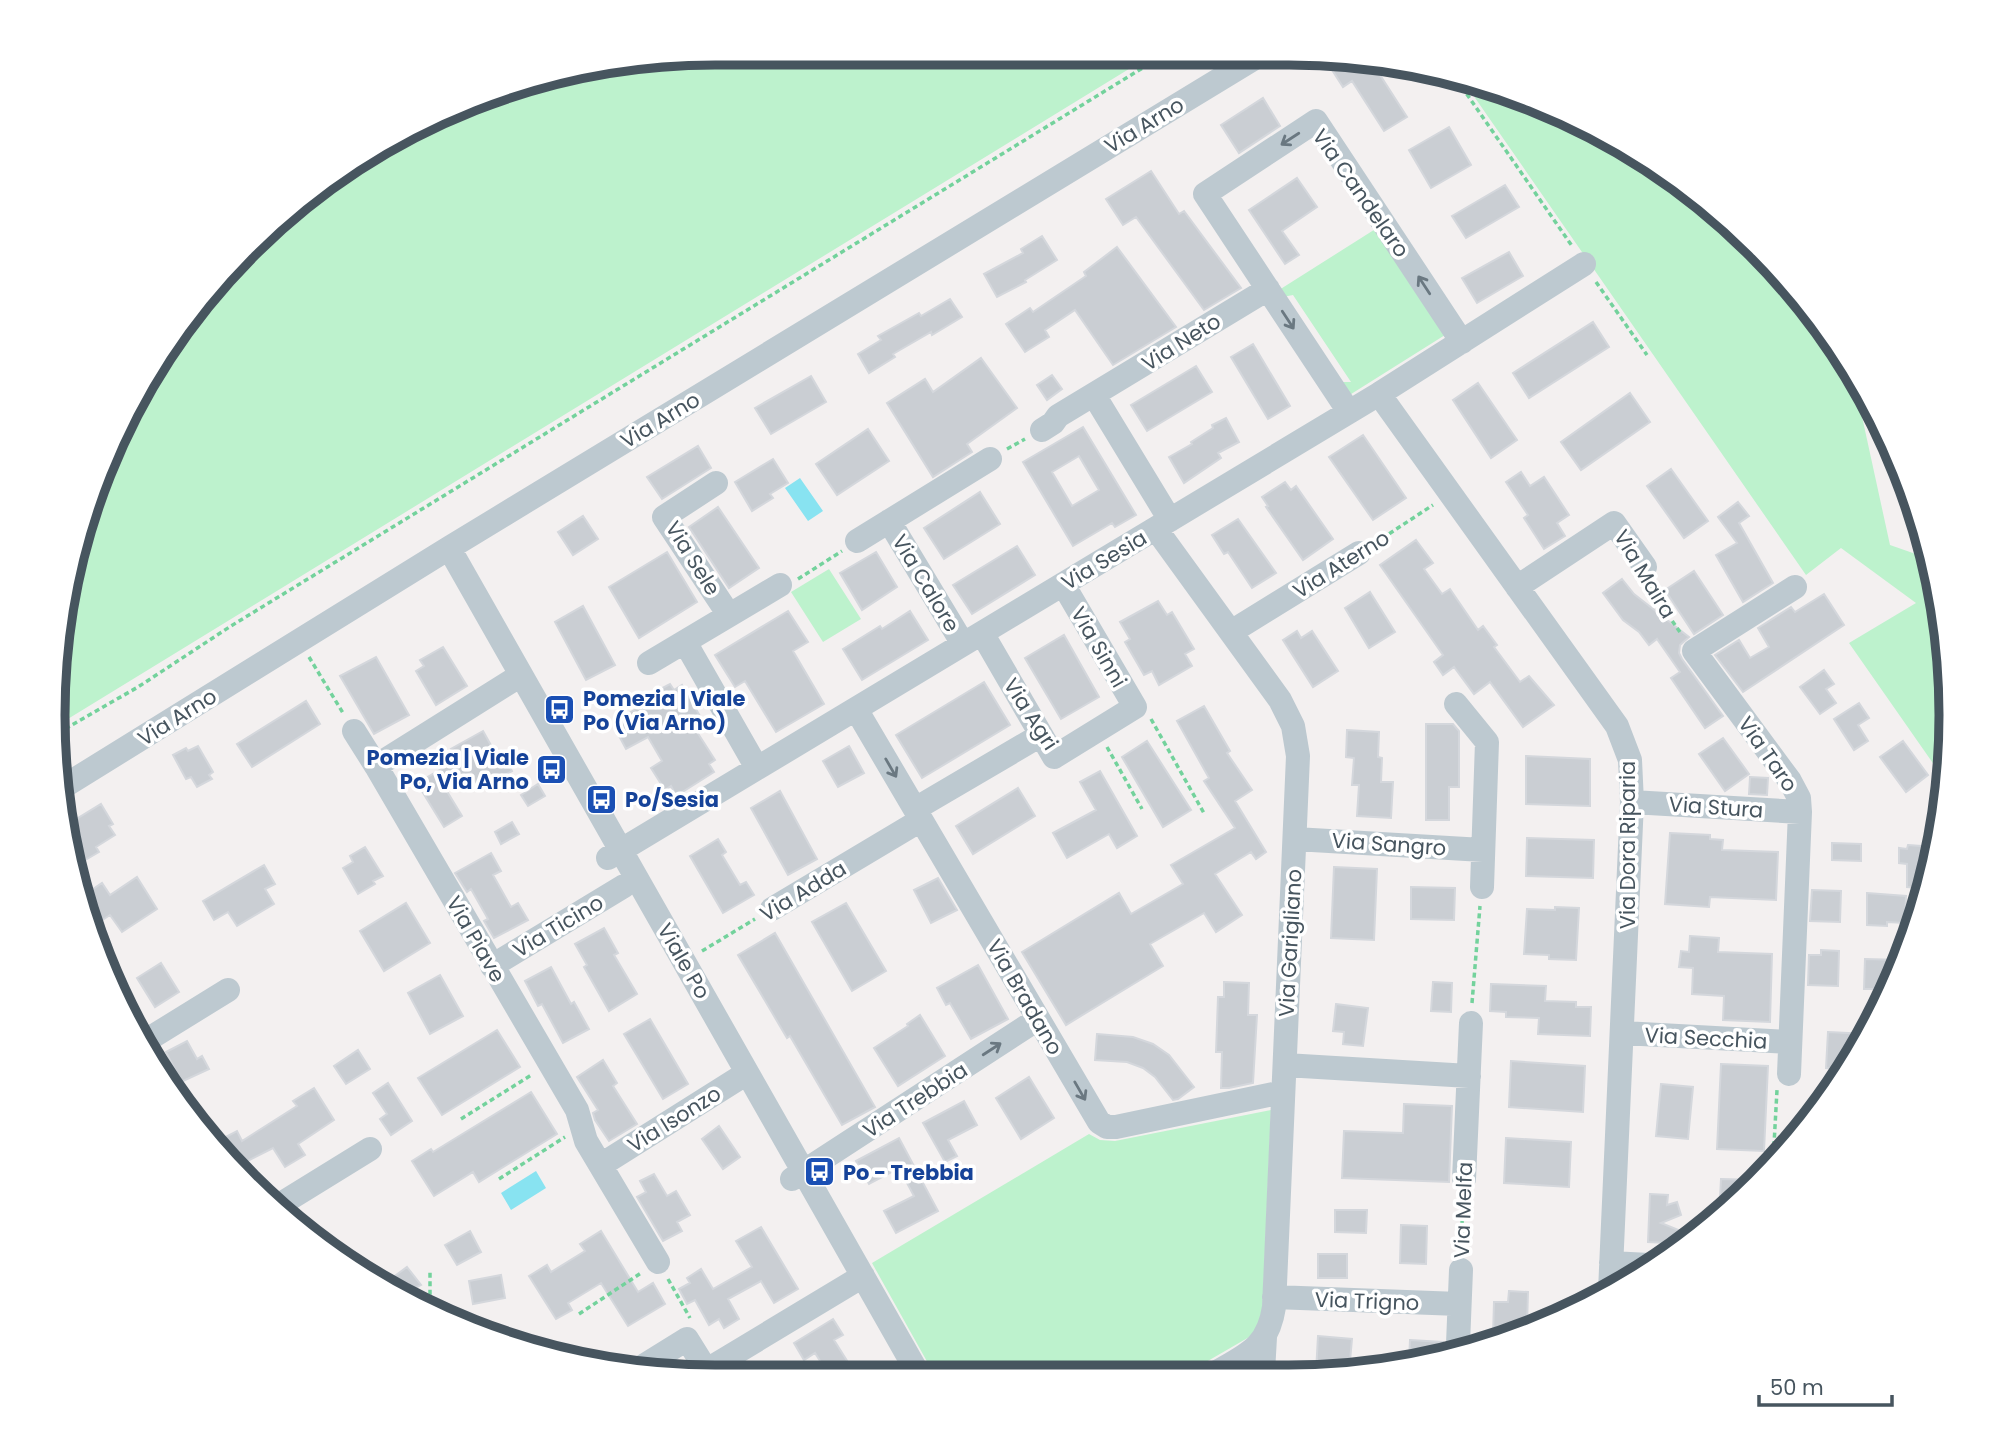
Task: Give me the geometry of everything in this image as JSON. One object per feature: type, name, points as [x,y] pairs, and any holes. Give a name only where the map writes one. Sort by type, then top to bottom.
[{"type":"street","name":"Via Arno","points":[[68,784],[442,552],[1242,65]]},
{"type":"street","name":"Via Candelaro","points":[[1349,412],[1205,194],[1316,121],[1462,342]]},
{"type":"street","name":"Via Sesia","points":[[614,854],[1379,394],[1584,264]]},
{"type":"street","name":"Via Neto","points":[[1042,430],[1058,416],[1268,289]]},
{"type":"street","name":"Via Dora Riparia","points":[[1379,394],[1622,734],[1630,760],[1632,802],[1610,1280]]},
{"type":"street","points":[[1094,395],[1163,524]]},
{"type":"street","name":"Via Calore","points":[[857,541],[990,459]]},
{"type":"street","name":"Via Sele","points":[[716,483],[664,517],[729,615]]},
{"type":"street","name":"Via Calore","points":[[889,522],[973,639]]},
{"type":"street","name":"Via Maira","points":[[1517,587],[1614,523],[1645,567]]},
{"type":"street","name":"Via Garigliano","points":[[1163,524],[1231,632],[1280,700],[1293,726],[1298,763],[1274,1297],[1272,1318],[1265,1337],[1263,1365]]},
{"type":"street","name":"Viale Po","points":[[442,552],[614,854],[684,961],[741,1077]]},
{"type":"street","name":"Via Aterno","points":[[1231,632],[1359,554]]},
{"type":"street","name":"Via Sinni","points":[[1063,584],[1135,707],[1097,731]]},
{"type":"street","name":"Via Sele","points":[[649,663],[780,585]]},
{"type":"street","points":[[1694,651],[1795,587]]},
{"type":"street","name":"Via Agri","points":[[973,639],[1041,734],[1054,757],[1097,731]]},
{"type":"street","points":[[685,642],[757,768]]},
{"type":"street","name":"Via Taro","points":[[1694,651],[1790,781],[1798,798],[1800,812],[1788,1074]]},
{"type":"street","points":[[376,766],[515,679]]},
{"type":"street","points":[[1456,704],[1487,742],[1482,887]]},
{"type":"street","name":"Via Bradano","points":[[856,709],[1096,1119],[1107,1127],[1116,1128],[1283,1092]]},
{"type":"street","name":"Via Piave","points":[[354,731],[578,1112],[586,1141],[658,1262]]},
{"type":"street","name":"Via Adda","points":[[772,909],[1041,734]]},
{"type":"street","name":"Via Stura","points":[[1632,802],[1800,812]]},
{"type":"street","name":"Via Sangro","points":[[1295,839],[1483,850]]},
{"type":"street","name":"Viale Po","points":[[614,854],[624,886],[741,1077],[856,1280],[897,1365]]},
{"type":"street","name":"Via Ticino","points":[[492,966],[624,886]]},
{"type":"street","points":[[151,1038],[228,990]]},
{"type":"street","name":"Via Trebbia","points":[[797,1176],[1038,1019]]},
{"type":"street","name":"Via Melfa","points":[[1464,1179],[1471,1023]]},
{"type":"street","name":"Via Secchia","points":[[1623,1033],[1790,1042]]},
{"type":"street","points":[[1285,1065],[1469,1076]]},
{"type":"street","name":"Via Isonzo","points":[[601,1164],[741,1077]]},
{"type":"street","points":[[284,1202],[370,1149]]},
{"type":"street","points":[[1611,1263],[1636,1264]]},
{"type":"street","name":"Via Melfa","points":[[1458,1343],[1461,1270]]},
{"type":"street","name":"Viale Po","points":[[856,1280],[912,1365]]},
{"type":"street","points":[[721,1365],[856,1280]]},
{"type":"street","name":"Via Trigno","points":[[1274,1297],[1459,1304]]},
{"type":"street","points":[[1230,1365],[1248,1355],[1265,1337]]},
{"type":"street","points":[[650,1362],[687,1339],[703,1365]]},
{"type":"path","points":[[65,729],[138,687],[231,626],[1146,65]]},
{"type":"path","points":[[1463,89],[1647,355]]},
{"type":"path","points":[[990,459],[1042,430]]},
{"type":"path","name":"Via Aterno","points":[[1359,554],[1451,494]]},
{"type":"path","points":[[780,585],[789,585],[857,541]]},
{"type":"path","name":"Via Maira","points":[[1645,567],[1638,571],[1694,651]]},
{"type":"path","points":[[306,652],[354,731]]},
{"type":"path","points":[[1135,707],[1151,720],[1205,815]]},
{"type":"path","points":[[1097,731],[1142,809]]},
{"type":"path","points":[[1471,1023],[1482,887]]},
{"type":"path","name":"Via Adda","points":[[684,961],[772,909]]},
{"type":"path","points":[[461,1119],[550,1064]]},
{"type":"path","points":[[1774,1148],[1778,1074],[1788,1074]]},
{"type":"path","points":[[499,1180],[582,1127]]},
{"type":"path","name":"Via Melfa","points":[[1461,1270],[1464,1179]]},
{"type":"path","points":[[579,1314],[658,1262],[699,1333],[687,1339]]},
{"type":"path","points":[[430,1272],[430,1299]]},
{"type":"green space","points":[[715,65],[1135,65],[65,721],[66,672],[77,588],[99,506],[132,427],[174,354],[226,286],[286,226],[354,174],[427,132],[466,114],[547,87],[630,70]]},
{"type":"green space","points":[[1470,91],[1538,114],[1577,132],[1650,174],[1685,199],[1718,226],[1772,280],[1833,359],[1859,403],[1890,545],[1919,555],[1934,630],[1938,672],[1937,769],[1849,643],[1916,603],[1841,548],[1806,575]]},
{"type":"green space","points":[[1377,228],[1445,335],[1348,396],[1339,382],[1351,382],[1293,295],[1283,297],[1279,290]]},
{"type":"green space","points":[[829,569],[861,619],[823,642],[791,592]]},
{"type":"green space","points":[[1271,1110],[1262,1321],[1251,1336],[1201,1365],[929,1365],[872,1263],[1089,1134],[1100,1140],[1115,1141]]},
{"type":"water","points":[[800,478],[823,511],[808,521],[785,488]]},
{"type":"water","points":[[536,1171],[546,1188],[511,1210],[501,1193]]},
{"type":"building","points":[[1330,66],[1377,71],[1407,117],[1384,131],[1352,81],[1343,87]]},
{"type":"building","points":[[1263,98],[1280,126],[1239,153],[1221,125]]},
{"type":"building","points":[[1449,127],[1471,165],[1431,188],[1409,150]]},
{"type":"building","points":[[1151,171],[1179,214],[1184,211],[1241,288],[1204,310],[1136,217],[1123,225],[1106,199]]},
{"type":"building","points":[[1297,178],[1317,207],[1282,231],[1299,255],[1285,264],[1249,210]]},
{"type":"building","points":[[1505,185],[1519,207],[1466,238],[1452,216]]},
{"type":"building","points":[[1042,236],[1057,260],[1025,280],[1026,282],[997,297],[984,274],[1023,253],[1021,249]]},
{"type":"building","points":[[1117,247],[1176,327],[1113,365],[1075,310],[1045,330],[1049,337],[1025,352],[1006,324],[1030,308],[1033,312],[1086,276],[1084,272]]},
{"type":"building","points":[[1509,252],[1523,276],[1477,303],[1462,278]]},
{"type":"building","points":[[950,299],[962,317],[893,354],[895,357],[869,373],[858,354],[881,340],[878,336]]},
{"type":"building","points":[[1593,322],[1609,347],[1529,398],[1513,373]]},
{"type":"building","points":[[1253,344],[1290,406],[1268,419],[1231,357]]},
{"type":"building","points":[[981,358],[1017,408],[967,444],[972,452],[933,477],[887,403],[925,379],[933,392]]},
{"type":"building","points":[[1196,366],[1212,392],[1147,431],[1131,405]]},
{"type":"building","points":[[1052,375],[1062,389],[1047,400],[1037,385]]},
{"type":"building","points":[[811,376],[826,402],[771,434],[755,408]]},
{"type":"building","points":[[1478,383],[1517,440],[1491,458],[1453,400]]},
{"type":"building","points":[[1630,393],[1650,422],[1581,470],[1561,442]]},
{"type":"building","points":[[1226,418],[1239,442],[1218,453],[1221,458],[1184,483],[1169,457],[1192,444],[1191,442],[1213,428],[1212,425]]},
{"type":"building","points":[[1083,427],[1136,515],[1115,527],[1112,523],[1073,546],[1023,462]],"holes":[[[1079,456],[1099,490],[1072,506],[1052,472]]]},
{"type":"building","points":[[868,429],[889,461],[837,495],[816,464]]},
{"type":"building","points":[[1363,435],[1406,498],[1373,520],[1329,457]]},
{"type":"building","points":[[698,446],[711,468],[662,499],[647,477]]},
{"type":"building","points":[[773,459],[788,483],[770,494],[773,498],[752,511],[735,482]]},
{"type":"building","points":[[1671,469],[1708,521],[1684,538],[1647,486]]},
{"type":"building","points":[[1521,472],[1530,486],[1544,477],[1569,515],[1557,523],[1565,536],[1544,549],[1524,518],[1528,515],[1506,482]]},
{"type":"building","points":[[1285,482],[1291,490],[1296,486],[1333,539],[1303,560],[1266,507],[1268,506],[1262,497]]},
{"type":"building","points":[[980,492],[1000,524],[944,559],[924,528]]},
{"type":"building","points":[[1738,502],[1749,516],[1739,523],[1773,583],[1743,602],[1716,555],[1737,543],[1718,517]]},
{"type":"building","points":[[718,507],[759,568],[729,588],[689,527]]},
{"type":"building","points":[[583,516],[598,539],[573,555],[558,532]]},
{"type":"building","points":[[1238,519],[1276,573],[1252,588],[1228,552],[1224,554],[1212,535]]},
{"type":"building","points":[[1416,540],[1433,563],[1424,569],[1442,594],[1450,589],[1478,630],[1483,626],[1497,645],[1494,647],[1520,682],[1529,676],[1554,705],[1523,727],[1490,682],[1474,694],[1454,667],[1443,675],[1434,662],[1443,655],[1380,565]]},
{"type":"building","points":[[1017,546],[1035,575],[972,614],[953,585]]},
{"type":"building","points":[[667,552],[697,602],[639,638],[609,587]]},
{"type":"building","points":[[876,552],[897,587],[862,610],[840,573]]},
{"type":"building","points":[[1694,571],[1723,615],[1694,634],[1665,590]]},
{"type":"building","points":[[1622,579],[1634,594],[1689,637],[1680,645],[1679,653],[1723,716],[1705,728],[1671,678],[1680,672],[1657,639],[1649,645],[1639,632],[1623,620],[1603,593]]},
{"type":"building","points":[[1370,592],[1395,632],[1369,648],[1345,608]]},
{"type":"building","points":[[1824,594],[1844,625],[1743,692],[1715,655],[1739,640],[1750,658],[1769,647],[1758,628],[1791,607],[1795,612]]},
{"type":"building","points":[[1158,601],[1167,615],[1172,612],[1194,649],[1185,654],[1192,666],[1159,685],[1152,671],[1144,675],[1125,642],[1130,639],[1120,622]]},
{"type":"building","points":[[583,606],[615,665],[586,680],[555,622]]},
{"type":"building","points":[[788,611],[808,642],[793,651],[824,704],[776,732],[745,681],[735,687],[715,655]]},
{"type":"building","points":[[910,611],[928,640],[862,680],[843,649]]},
{"type":"building","points":[[1297,631],[1301,638],[1312,631],[1338,671],[1313,687],[1283,640]]},
{"type":"building","points":[[1064,635],[1099,697],[1061,719],[1025,658]]},
{"type":"building","points":[[443,647],[467,686],[436,705],[416,671],[424,666],[420,660]]},
{"type":"building","points":[[376,657],[409,715],[374,734],[340,676]]},
{"type":"building","points":[[1824,670],[1834,684],[1826,689],[1836,703],[1820,714],[1800,687]]},
{"type":"building","points":[[984,682],[1010,725],[922,778],[896,735]]},
{"type":"building","points":[[670,684],[674,690],[682,685],[700,716],[690,721],[715,760],[709,764],[714,772],[676,796],[671,786],[665,790],[651,768],[662,761],[648,737],[626,749],[617,732],[622,729],[617,720],[650,701],[647,696]]},
{"type":"building","points":[[306,701],[320,724],[252,767],[237,744]]},
{"type":"building","points":[[1859,703],[1869,718],[1858,725],[1868,741],[1854,750],[1834,719]]},
{"type":"building","points":[[1204,706],[1230,751],[1227,753],[1252,790],[1235,801],[1266,852],[1256,859],[1251,852],[1215,874],[1242,915],[1216,932],[1204,913],[1150,944],[1163,966],[1066,1025],[1022,952],[1119,893],[1131,914],[1183,884],[1171,865],[1235,828],[1204,781],[1209,778],[1177,721]]},
{"type":"building","points":[[1426,724],[1453,724],[1459,731],[1459,787],[1449,787],[1449,820],[1426,820]]},
{"type":"building","points":[[1347,730],[1379,732],[1381,782],[1393,782],[1391,818],[1357,816],[1359,785],[1352,785],[1354,758],[1346,757]]},
{"type":"building","points":[[483,731],[497,756],[502,753],[512,771],[480,789],[471,773],[445,788],[462,816],[444,827],[417,783],[457,760],[451,749]]},
{"type":"building","points":[[1723,738],[1749,774],[1725,791],[1699,754]]},
{"type":"building","points":[[1147,741],[1191,810],[1163,827],[1122,757]]},
{"type":"building","points":[[1903,741],[1928,775],[1906,792],[1880,757]]},
{"type":"building","points":[[198,746],[213,772],[209,775],[212,779],[197,787],[191,777],[186,779],[173,755],[186,748],[188,751]]},
{"type":"building","points":[[849,746],[864,773],[838,787],[823,761]]},
{"type":"building","points":[[1526,756],[1590,759],[1590,806],[1526,804]]},
{"type":"building","points":[[1100,771],[1137,836],[1117,848],[1109,834],[1067,858],[1053,833],[1096,810],[1080,782]]},
{"type":"building","points":[[1750,777],[1768,778],[1767,795],[1749,794]]},
{"type":"building","points":[[538,784],[545,796],[528,806],[521,795]]},
{"type":"building","points":[[1018,788],[1035,816],[973,854],[956,826]]},
{"type":"building","points":[[780,791],[817,859],[788,875],[751,808]]},
{"type":"building","points":[[101,804],[113,824],[109,826],[115,835],[96,847],[99,852],[82,862],[73,821]]},
{"type":"building","points":[[512,822],[519,834],[501,844],[495,832]]},
{"type":"building","points":[[1670,833],[1710,835],[1710,839],[1723,840],[1722,850],[1778,852],[1776,900],[1710,897],[1709,907],[1665,904]]},
{"type":"building","points":[[1527,838],[1594,840],[1593,878],[1526,876]]},
{"type":"building","points":[[718,839],[726,852],[722,855],[740,885],[746,882],[754,895],[723,913],[690,856]]},
{"type":"building","points":[[1832,843],[1861,844],[1861,861],[1832,860]]},
{"type":"building","points":[[1908,845],[1921,846],[1916,888],[1907,887],[1907,864],[1899,863],[1899,848],[1907,849]]},
{"type":"building","points":[[365,847],[383,876],[358,894],[343,868],[353,862],[350,856]]},
{"type":"building","points":[[491,853],[501,871],[493,875],[511,907],[518,903],[528,920],[494,938],[484,921],[488,919],[471,889],[467,892],[455,873]]},
{"type":"building","points":[[264,865],[275,884],[265,889],[274,904],[237,926],[228,912],[214,920],[203,901]]},
{"type":"building","points":[[1334,867],[1377,869],[1374,940],[1331,938]]},
{"type":"building","points":[[137,877],[157,909],[122,932],[110,915],[99,923],[90,892],[102,883],[110,895]]},
{"type":"building","points":[[938,878],[957,910],[931,923],[914,890]]},
{"type":"building","points":[[1411,887],[1455,888],[1454,920],[1411,919]]},
{"type":"building","points":[[1812,890],[1841,891],[1840,922],[1810,921]]},
{"type":"building","points":[[1867,893],[1906,896],[1905,923],[1867,925]]},
{"type":"building","points":[[406,903],[430,943],[384,971],[360,931]]},
{"type":"building","points":[[846,903],[886,971],[852,991],[812,922]]},
{"type":"building","points":[[1555,907],[1579,908],[1576,960],[1549,959],[1549,955],[1524,954],[1527,909],[1555,910]]},
{"type":"building","points":[[604,928],[618,953],[614,955],[637,994],[609,1011],[584,967],[587,965],[575,944]]},
{"type":"building","points":[[775,933],[875,1107],[842,1125],[738,955]]},
{"type":"building","points":[[1690,936],[1719,938],[1718,952],[1772,954],[1770,1022],[1723,1020],[1724,996],[1692,994],[1693,968],[1679,967],[1681,951],[1689,952]]},
{"type":"building","points":[[1821,950],[1839,951],[1838,986],[1808,985],[1809,955],[1821,955]]},
{"type":"building","points":[[1865,959],[1892,960],[1878,989],[1864,989]]},
{"type":"building","points":[[161,963],[179,992],[155,1007],[137,978]]},
{"type":"building","points":[[978,965],[1008,1019],[971,1039],[950,1003],[946,1005],[937,988]]},
{"type":"building","points":[[551,967],[571,1004],[574,1002],[589,1029],[563,1043],[542,1004],[538,1006],[525,981]]},
{"type":"building","points":[[440,975],[463,1016],[430,1034],[408,993]]},
{"type":"building","points":[[1224,982],[1249,983],[1248,1015],[1257,1015],[1253,1083],[1229,1088],[1221,1088],[1222,1052],[1216,1052],[1218,997],[1224,997]]},
{"type":"building","points":[[1433,982],[1452,983],[1451,1012],[1431,1011]]},
{"type":"building","points":[[1491,984],[1546,986],[1545,1001],[1576,1002],[1576,1007],[1591,1007],[1590,1036],[1538,1034],[1539,1018],[1506,1017],[1506,1012],[1490,1011]]},
{"type":"building","points":[[1336,1004],[1368,1008],[1363,1046],[1343,1044],[1344,1032],[1333,1031]]},
{"type":"building","points":[[920,1015],[945,1056],[898,1086],[874,1048]]},
{"type":"building","points":[[650,1019],[688,1084],[663,1099],[624,1034]]},
{"type":"building","points":[[497,1030],[520,1067],[442,1115],[418,1078]]},
{"type":"building","points":[[1828,1032],[1856,1033],[1835,1068],[1826,1068]]},
{"type":"building","points":[[1097,1034],[1133,1037],[1153,1044],[1169,1055],[1194,1087],[1173,1100],[1155,1077],[1143,1068],[1127,1062],[1095,1060]]},
{"type":"building","points":[[187,1041],[197,1059],[202,1056],[209,1069],[181,1082],[166,1052]]},
{"type":"building","points":[[358,1050],[370,1069],[346,1084],[334,1066]]},
{"type":"building","points":[[603,1060],[617,1083],[613,1086],[637,1124],[609,1141],[595,1120],[593,1113],[598,1110],[577,1077]]},
{"type":"building","points":[[1511,1061],[1585,1066],[1583,1112],[1509,1107]]},
{"type":"building","points":[[1721,1064],[1768,1066],[1764,1151],[1717,1149]]},
{"type":"building","points":[[1029,1077],[1054,1118],[1021,1139],[996,1098]]},
{"type":"building","points":[[388,1083],[412,1121],[391,1135],[380,1119],[387,1114],[373,1093]]},
{"type":"building","points":[[1661,1084],[1693,1087],[1688,1139],[1656,1136]]},
{"type":"building","points":[[314,1088],[334,1120],[298,1144],[305,1155],[285,1167],[273,1148],[244,1163],[222,1139],[237,1131],[242,1141],[297,1106],[293,1101]]},
{"type":"building","points":[[531,1092],[557,1134],[479,1182],[473,1172],[434,1196],[412,1161],[431,1149],[433,1152]]},
{"type":"building","points":[[964,1101],[977,1125],[948,1140],[957,1156],[945,1162],[923,1123]]},
{"type":"building","points":[[1404,1104],[1452,1106],[1449,1182],[1342,1178],[1344,1131],[1403,1133]]},
{"type":"building","points":[[719,1126],[740,1157],[723,1169],[702,1139]]},
{"type":"building","points":[[899,1138],[938,1211],[896,1233],[884,1211],[914,1196],[899,1168],[869,1184],[856,1161]]},
{"type":"building","points":[[1506,1138],[1571,1142],[1569,1187],[1504,1183]]},
{"type":"building","points":[[654,1174],[667,1196],[676,1191],[690,1215],[677,1222],[682,1231],[663,1241],[637,1197],[646,1192],[640,1181]]},
{"type":"building","points":[[1721,1179],[1744,1180],[1720,1202]]},
{"type":"building","points":[[1650,1194],[1668,1195],[1667,1205],[1677,1202],[1681,1215],[1661,1223],[1684,1232],[1668,1243],[1648,1242]]},
{"type":"building","points":[[1335,1210],[1367,1210],[1366,1233],[1335,1232]]},
{"type":"building","points":[[1401,1225],[1427,1226],[1426,1264],[1400,1263]]},
{"type":"building","points":[[761,1227],[798,1289],[774,1303],[761,1281],[728,1299],[739,1319],[724,1328],[719,1319],[709,1325],[695,1300],[687,1304],[679,1289],[690,1283],[687,1278],[701,1269],[713,1289],[752,1267],[736,1241]]},
{"type":"building","points":[[470,1231],[481,1252],[457,1265],[445,1245]]},
{"type":"building","points":[[601,1231],[638,1292],[653,1283],[665,1304],[628,1326],[601,1283],[568,1303],[572,1310],[556,1319],[529,1276],[547,1265],[551,1272],[585,1251],[580,1244]]},
{"type":"building","points":[[1318,1254],[1347,1254],[1347,1278],[1318,1278]]},
{"type":"building","points":[[407,1267],[421,1285],[412,1290],[391,1279]]},
{"type":"building","points":[[501,1275],[505,1298],[473,1304],[469,1281]]},
{"type":"building","points":[[1509,1291],[1528,1292],[1527,1320],[1493,1332],[1494,1302],[1508,1302]]},
{"type":"building","points":[[833,1319],[843,1335],[834,1340],[850,1365],[823,1365],[815,1353],[804,1360],[794,1343]]},
{"type":"building","points":[[1318,1336],[1352,1339],[1350,1362],[1316,1364]]},
{"type":"building","points":[[1410,1340],[1443,1342],[1444,1346],[1409,1354]]},
{"type":"place","name":"Pomezia | Viale Po (Via Arno)","points":[[560,710]]},
{"type":"place","name":"Pomezia | Viale Po, Via Arno","points":[[552,769]]},
{"type":"place","name":"Po/Sesia","points":[[602,799]]},
{"type":"place","name":"Po - Trebbia","points":[[820,1172]]}]
